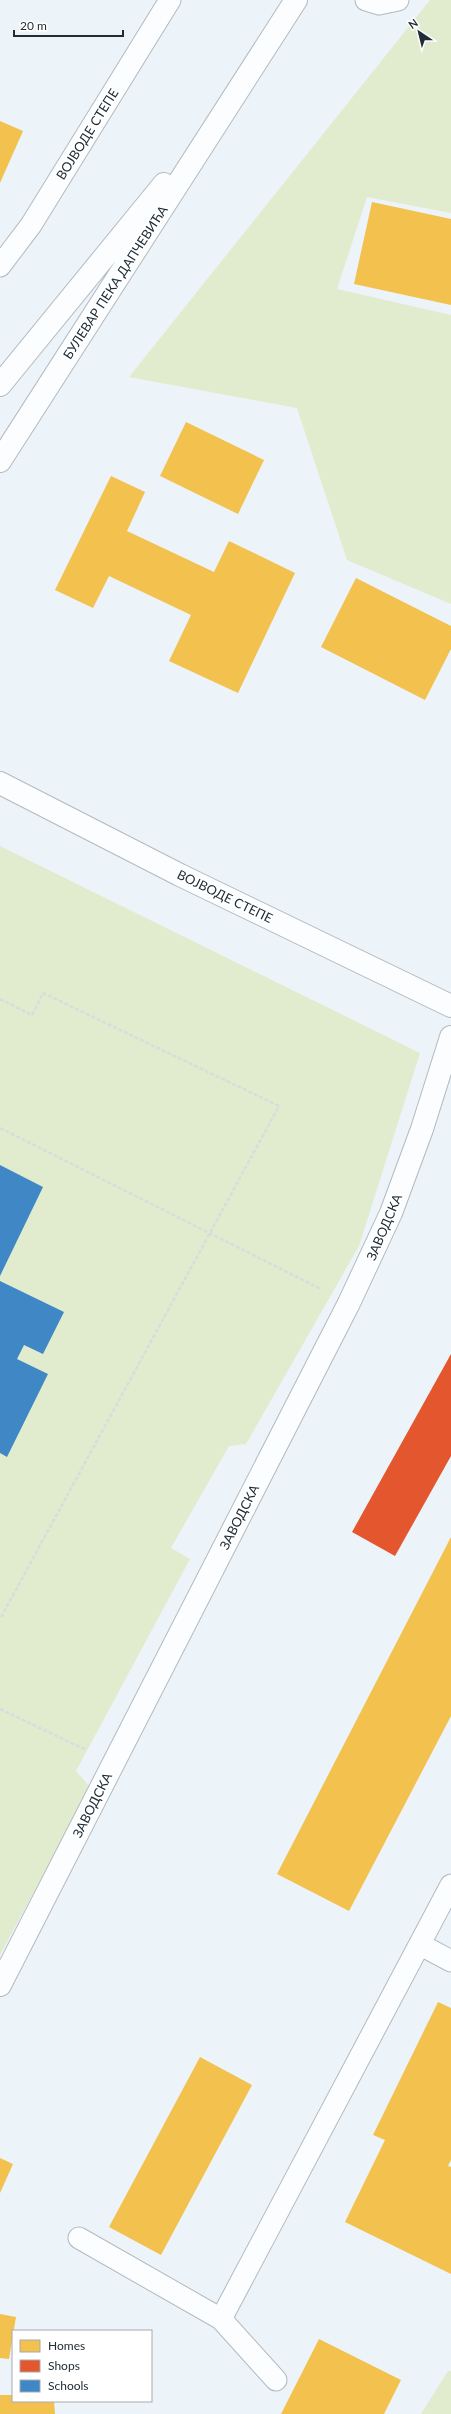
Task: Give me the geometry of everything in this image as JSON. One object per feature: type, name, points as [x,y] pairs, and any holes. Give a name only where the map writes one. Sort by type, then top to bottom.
[{"type":"street","name":"БУЛЕВАР ПЕКА ДАПЧЕВИЋА","points":[[0,461],[296,0]]},
{"type":"street","name":"БУЛЕВАР ПЕКА ДАПЧЕВИЋА","points":[[0,385],[230,103]]},
{"type":"street","name":"ВОЈВОДЕ СТЕПЕ","points":[[0,783],[180,875],[451,1006]]},
{"type":"street","name":"ЗАВОДСКА","points":[[0,1985],[349,1303],[391,1212],[422,1129],[451,1037]]},
{"type":"lane","name":"ВОЈВОДЕ СТЕПЕ","points":[[0,266],[31,225],[170,0]]},
{"type":"lane","points":[[366,0],[378,4],[398,0]]},
{"type":"lane","points":[[221,2319],[421,1945],[451,1885]]},
{"type":"lane","points":[[421,1945],[451,1961]]},
{"type":"lane","points":[[79,2238],[221,2319],[276,2380]]},
{"type":"path","points":[[0,999],[32,1015],[43,993],[279,1106],[0,1619]]},
{"type":"path","points":[[0,1128],[349,1303]]},
{"type":"path","points":[[0,1709],[113,1762]]},
{"type":"green space","points":[[430,0],[451,0],[451,213],[367,197],[337,289],[451,315],[451,604],[347,560],[297,408],[129,377]]},
{"type":"green space","points":[[0,846],[420,1053],[359,1246],[246,1444],[229,1446],[171,1548],[190,1559],[76,1771],[90,1787],[0,1955]]},
{"type":"green space","points":[[448,2371],[451,2371],[451,2414],[421,2414]]},
{"type":"building: Homes","points":[[0,121],[23,131],[0,183]]},
{"type":"building: Homes","points":[[372,202],[451,219],[451,305],[354,284]]},
{"type":"building: Homes","points":[[186,422],[264,460],[238,514],[160,476]]},
{"type":"building: Homes","points":[[111,476],[145,492],[127,531],[214,572],[229,541],[295,573],[238,693],[169,661],[191,615],[109,576],[93,608],[55,590]]},
{"type":"building: Homes","points":[[356,578],[451,626],[451,649],[425,700],[321,647]]},
{"type":"building: Homes","points":[[451,1537],[451,1716],[349,1911],[277,1874]]},
{"type":"building: Homes","points":[[438,2002],[451,2008],[451,2160],[448,2166],[451,2167],[451,2274],[345,2222],[385,2140],[373,2135]]},
{"type":"building: Homes","points":[[200,2057],[252,2085],[161,2255],[109,2227]]},
{"type":"building: Homes","points":[[0,2158],[13,2164],[0,2193]]},
{"type":"building: Homes","points":[[0,2314],[16,2317],[14,2330],[12,2330],[9,2359],[0,2358]]},
{"type":"building: Homes","points":[[319,2339],[401,2380],[384,2414],[281,2414]]},
{"type":"building: Homes","points":[[0,2395],[12,2395],[12,2402],[54,2402],[55,2414],[0,2414]]},
{"type":"building: Shops","points":[[451,1354],[451,1456],[395,1556],[352,1532]]},
{"type":"building: Schools","points":[[0,1165],[43,1187],[0,1276]]},
{"type":"building: Schools","points":[[0,1281],[64,1312],[43,1354],[24,1345],[17,1359],[48,1374],[7,1457],[0,1453]]}]
